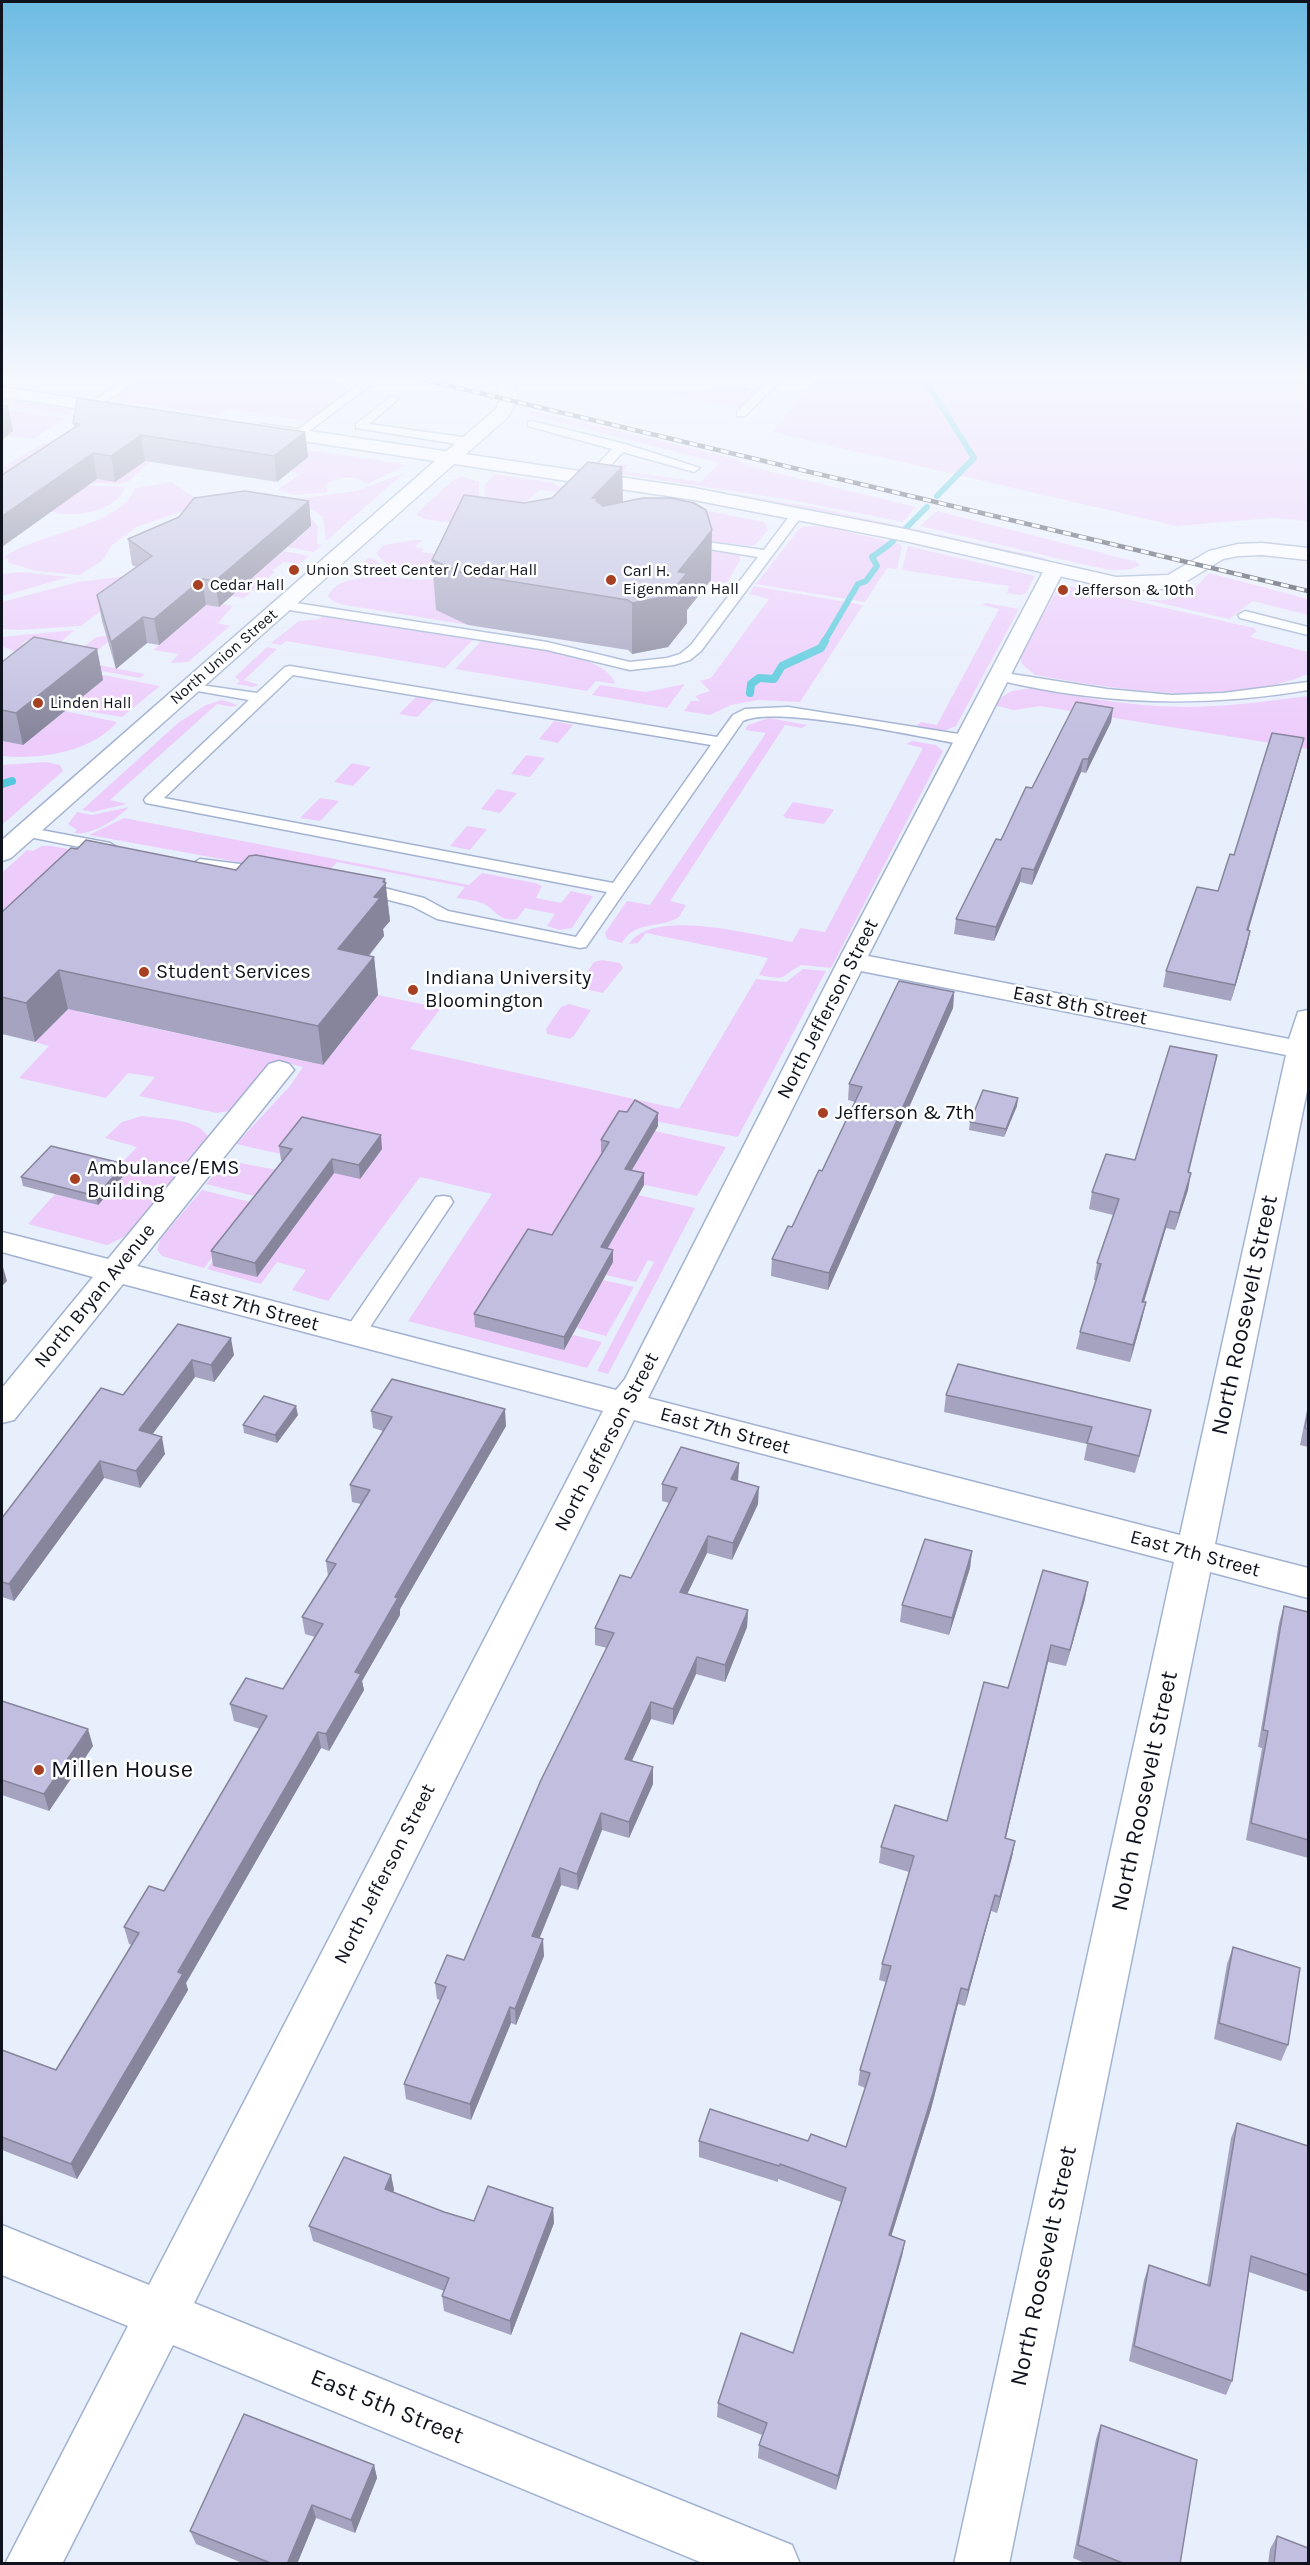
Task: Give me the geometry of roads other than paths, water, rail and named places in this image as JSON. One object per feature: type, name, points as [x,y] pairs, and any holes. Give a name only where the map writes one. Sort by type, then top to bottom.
[{"type":"street","name":"North Union Street","points":[[2,853],[403,500]]},
{"type":"street","points":[[720,500],[896,533],[1116,583],[1148,585],[1184,576],[1207,559],[1226,552],[1268,549],[1308,554]]},
{"type":"street","name":"North Jefferson Street","points":[[32,2564],[624,1405],[639,1385],[852,961],[1054,570]]},
{"type":"street","name":"East 8th Street","points":[[852,961],[1306,1040]]},
{"type":"street","name":"North Roosevelt Street","points":[[981,2564],[1306,1040]]},
{"type":"street","name":"North Bryan Avenue","points":[[2,1411],[279,1070]]},
{"type":"street","name":"East 7th Street","points":[[2,1242],[1308,1583]]},
{"type":"street","name":"East 5th Street","points":[[2,2250],[772,2564]]},
{"type":"lane","points":[[283,605],[547,646],[630,666],[650,666],[685,657],[696,648],[798,513]]},
{"type":"lane","points":[[669,539],[767,554]]},
{"type":"lane","points":[[1245,615],[1308,631]]},
{"type":"lane","points":[[618,890],[152,800],[290,670],[720,742]]},
{"type":"lane","points":[[999,676],[1102,693],[1170,699],[1249,695],[1308,686]]},
{"type":"lane","points":[[191,686],[260,698]]},
{"type":"lane","points":[[344,884],[418,902],[443,915],[580,944],[738,718],[750,712],[766,710],[965,740]]},
{"type":"lane","points":[[25,832],[129,851]]},
{"type":"lane","points":[[184,861],[275,874]]},
{"type":"lane","points":[[354,1334],[443,1202]]},
{"type":"waterway","points":[[824,642],[858,584],[866,581],[877,566],[872,557],[890,544],[927,507]]},
{"type":"waterway","points":[[750,693],[751,684],[759,678],[774,679],[782,666],[821,648],[825,641]]},
{"type":"waterway","points":[[2,784],[12,781]]},
{"type":"railway","points":[[926,500],[1308,591]]},
{"type":"place","name":"Union Street Center / Cedar Hall","points":[[294,570]]},
{"type":"place","name":"Carl H. Eigenmann Hall","points":[[611,580]]},
{"type":"place","name":"Cedar Hall","points":[[198,585]]},
{"type":"place","name":"Jefferson & 10th","points":[[1063,590]]},
{"type":"place","name":"Linden Hall","points":[[38,703]]},
{"type":"place","name":"Student Services","points":[[144,972]]},
{"type":"place","name":"Indiana University Bloomington","points":[[413,990]]},
{"type":"place","name":"Jefferson & 7th","points":[[823,1113]]},
{"type":"place","name":"Ambulance/EMS Building","points":[[75,1179]]},
{"type":"place","name":"Millen House","points":[[39,1770]]}]
